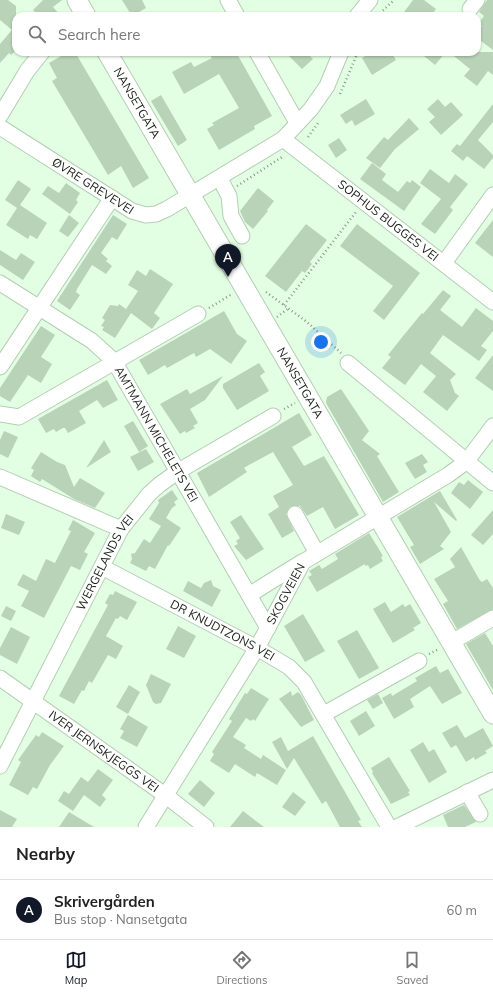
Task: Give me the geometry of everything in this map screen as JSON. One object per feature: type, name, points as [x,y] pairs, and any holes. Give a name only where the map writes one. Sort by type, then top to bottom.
[{"type":"main road","points":[[77,0],[84,12]]},
{"type":"main road","name":"NANSETGATA","points":[[109,56],[493,714]]},
{"type":"street","points":[[228,0],[235,12]]},
{"type":"street","points":[[0,116],[27,71],[39,56]]},
{"type":"street","points":[[259,56],[294,119]]},
{"type":"street","name":"ØVRE GREVEVEI","points":[[0,127],[132,211],[146,215],[156,214],[191,196],[224,185],[283,139],[311,109],[327,86],[339,56]]},
{"type":"street","name":"SOPHUS BUGGES VEI","points":[[283,139],[493,302]]},
{"type":"street","points":[[224,185],[231,216],[242,236]]},
{"type":"street","points":[[444,263],[493,195]]},
{"type":"street","points":[[0,367],[112,198]]},
{"type":"street","name":"AMTMANN MICHELETS VEI","points":[[0,284],[92,341],[114,361],[268,628]]},
{"type":"street","points":[[0,414],[19,416],[198,314]]},
{"type":"street","points":[[348,363],[493,483]]},
{"type":"street","name":"WERGELANDS VEI","points":[[0,766],[121,529],[149,494],[177,472],[273,416]]},
{"type":"street","name":"SKOGVEIEN","points":[[146,827],[257,648],[303,562],[448,475],[466,462],[493,426]]},
{"type":"street","points":[[0,477],[121,529]]},
{"type":"street","points":[[295,514],[317,553]]},
{"type":"street","points":[[249,595],[303,562]]},
{"type":"street","name":"DR KNUDTZONS VEI","points":[[102,567],[257,648],[280,661],[297,674],[304,682],[324,714],[389,827]]},
{"type":"street","points":[[452,642],[493,618]]},
{"type":"street","points":[[324,714],[418,661]]},
{"type":"street","name":"IVER JERNSKJEGGS VEI","points":[[0,678],[165,795],[206,827]]},
{"type":"street","points":[[397,827],[493,780]]},
{"type":"street","points":[[467,792],[480,814]]},
{"type":"path","points":[[381,12],[394,0]]},
{"type":"path","points":[[224,185],[282,158]]},
{"type":"path","points":[[284,305],[364,202]]},
{"type":"path","points":[[198,314],[245,287],[260,288],[289,308],[336,348],[348,363]]},
{"type":"path","points":[[275,318],[289,308]]},
{"type":"path","points":[[418,661],[452,642]]},
{"type":"building","points":[[0,0],[8,0],[16,6],[16,12],[12,12],[12,30],[0,20]]},
{"type":"building","points":[[43,0],[62,0],[53,7],[57,12],[35,12],[33,10]]},
{"type":"building","points":[[122,0],[142,0],[146,8],[139,12],[130,12]]},
{"type":"building","points":[[413,0],[424,0],[436,9],[434,12],[404,12]]},
{"type":"building","points":[[487,0],[493,0],[493,50],[481,41],[481,20],[484,16],[481,12],[479,12]]},
{"type":"building","points":[[12,30],[12,54],[11,55],[9,53],[0,63],[0,44]]},
{"type":"building","points":[[481,52],[493,52],[493,75],[488,71],[477,86],[464,76],[470,69],[454,56],[481,56]]},
{"type":"building","points":[[61,56],[77,56],[149,178],[133,188],[121,166],[108,175],[52,81],[57,78],[49,63]]},
{"type":"building","points":[[211,56],[238,56],[272,116],[254,126],[255,129],[219,150],[207,129],[214,125],[212,123],[239,108],[219,74],[184,94],[172,72],[191,62],[194,67],[212,58]]},
{"type":"building","points":[[289,56],[310,56],[313,59],[302,69]]},
{"type":"building","points":[[365,56],[394,56],[396,60],[372,75],[362,58]]},
{"type":"building","points":[[424,56],[443,56],[435,65]]},
{"type":"building","points":[[161,95],[187,140],[178,146],[151,101]]},
{"type":"building","points":[[366,99],[375,114],[355,126],[352,120],[346,124],[340,115]]},
{"type":"building","points":[[438,99],[445,107],[451,102],[463,115],[441,135],[429,122],[435,117],[427,109]]},
{"type":"building","points":[[493,104],[493,122],[478,140],[493,155],[493,158],[484,169],[467,156],[463,161],[451,151],[457,144],[460,146]]},
{"type":"building","points":[[409,118],[419,129],[395,149],[380,168],[366,158],[384,137],[388,140]]},
{"type":"building","points":[[339,138],[347,150],[336,158],[328,145]]},
{"type":"building","points":[[372,163],[386,174],[382,180],[398,192],[407,181],[410,183],[412,180],[421,187],[404,211],[360,179]]},
{"type":"building","points":[[430,169],[449,183],[455,174],[468,184],[450,207],[453,210],[435,234],[421,224],[441,199],[420,183]]},
{"type":"building","points":[[18,180],[31,189],[20,205],[47,223],[37,239],[30,235],[28,239],[6,225],[17,208],[5,200]]},
{"type":"building","points":[[66,183],[80,193],[76,200],[78,202],[70,214],[42,194],[48,186],[59,193]]},
{"type":"building","points":[[258,188],[274,201],[253,229],[245,222],[240,211]]},
{"type":"building","points":[[69,215],[79,223],[68,237],[59,231]]},
{"type":"building","points":[[113,215],[127,224],[117,240],[112,237],[101,253],[108,259],[106,261],[112,266],[106,274],[92,265],[77,289],[76,292],[80,295],[70,310],[57,301]]},
{"type":"building","points":[[493,220],[493,257],[475,243]]},
{"type":"building","points":[[306,224],[327,240],[310,262],[312,264],[305,273],[302,271],[286,292],[265,276]]},
{"type":"building","points":[[357,224],[420,273],[384,320],[373,311],[393,286],[340,246]]},
{"type":"building","points":[[0,250],[16,260],[21,253],[35,262],[23,280],[0,265]]},
{"type":"building","points":[[150,269],[173,284],[154,313],[160,318],[152,329],[131,313],[115,338],[102,330],[104,327],[101,326],[105,320],[102,318],[110,305],[118,306],[119,304],[126,309],[138,291],[128,285],[137,270],[146,276]]},
{"type":"building","points":[[443,290],[451,296],[440,310],[462,327],[476,308],[493,321],[493,331],[481,346],[487,350],[479,361],[443,335],[430,353],[456,374],[450,380],[455,393],[459,396],[447,411],[423,392],[436,376],[421,364],[405,385],[382,368],[391,357],[388,355]]},
{"type":"building","points":[[224,311],[237,334],[247,341],[231,364],[210,349],[196,357],[194,353],[167,368],[165,365],[148,375],[139,360]]},
{"type":"building","points":[[41,326],[55,335],[41,357],[52,364],[41,383],[28,375],[10,402],[0,396],[0,388]]},
{"type":"building","points":[[493,355],[493,391],[475,378]]},
{"type":"building","points":[[259,363],[265,372],[260,376],[269,391],[237,410],[223,388],[223,384]]},
{"type":"building","points":[[223,376],[205,400],[190,409],[198,423],[193,426],[195,428],[186,433],[185,431],[180,434],[160,404],[187,389],[190,394]]},
{"type":"building","points":[[107,380],[118,400],[103,408],[97,400],[79,411],[86,423],[68,433],[65,428],[63,428],[56,432],[54,429],[46,433],[38,419]]},
{"type":"building","points":[[341,389],[369,431],[362,440],[380,454],[377,456],[399,492],[383,502],[326,403],[327,397]]},
{"type":"building","points":[[299,413],[312,435],[292,447],[304,466],[324,456],[359,515],[335,529],[323,507],[307,516],[300,506],[291,506],[286,514],[294,531],[282,538],[268,514],[279,507],[273,496],[293,485],[273,452],[244,468],[247,472],[209,497],[197,473]]},
{"type":"building","points":[[133,421],[148,446],[139,452],[124,426]]},
{"type":"building","points":[[4,431],[18,437],[8,458],[0,454],[0,440]]},
{"type":"building","points":[[104,440],[111,452],[86,468]]},
{"type":"building","points":[[146,449],[154,462],[138,471],[130,457]]},
{"type":"building","points":[[41,452],[65,465],[74,487],[80,478],[105,493],[95,508],[74,499],[42,479],[40,482],[31,476],[34,470],[31,468]]},
{"type":"building","points":[[422,454],[428,462],[423,465],[427,472],[415,479],[405,463]]},
{"type":"building","points":[[468,480],[483,492],[470,509],[451,493],[459,482],[464,485]]},
{"type":"building","points":[[172,490],[178,499],[174,502],[176,505],[172,508],[166,518],[181,528],[169,546],[168,545],[155,569],[149,566],[146,571],[130,563],[132,559],[131,554],[135,553],[144,539],[150,543],[161,526],[149,519],[159,503],[158,500]]},
{"type":"building","points":[[440,491],[457,520],[456,521],[434,502],[451,532],[440,546],[444,549],[420,564],[410,547],[414,545],[397,517]]},
{"type":"building","points":[[493,510],[493,534],[483,545],[471,535]]},
{"type":"building","points":[[6,514],[25,522],[19,535],[1,528]]},
{"type":"building","points":[[241,515],[264,549],[246,560],[234,546],[238,544],[236,541],[240,538],[230,522]]},
{"type":"building","points":[[73,520],[95,533],[84,552],[88,554],[80,570],[71,566],[44,618],[21,606],[29,591],[17,585],[23,574],[36,581],[46,559],[55,563],[71,531],[68,530]]},
{"type":"building","points":[[369,533],[383,556],[381,557],[383,561],[370,569],[368,565],[365,566],[365,564],[317,592],[308,577],[312,575],[309,571],[319,565],[322,569],[338,559],[335,554]]},
{"type":"building","points":[[461,547],[479,579],[482,582],[487,579],[493,588],[493,609],[457,629],[443,604],[448,601],[434,579],[455,567],[450,559]]},
{"type":"building","points":[[211,580],[213,586],[221,590],[212,607],[183,591],[188,581],[201,588],[204,583]]},
{"type":"building","points":[[115,591],[137,602],[127,620],[120,616],[118,619],[116,618],[106,636],[123,646],[116,659],[108,655],[92,683],[89,681],[84,691],[82,690],[74,704],[59,696],[108,605],[105,603],[110,594],[113,595]]},
{"type":"building","points":[[385,602],[391,612],[403,604],[405,607],[410,604],[421,623],[413,628],[415,630],[393,643],[373,609]]},
{"type":"building","points":[[6,606],[16,611],[11,621],[1,616]]},
{"type":"building","points":[[303,614],[325,651],[305,662],[284,626]]},
{"type":"building","points":[[178,626],[196,636],[184,658],[166,649]]},
{"type":"building","points":[[11,627],[30,637],[17,664],[0,655],[0,648]]},
{"type":"building","points":[[357,630],[379,668],[359,679],[337,641]]},
{"type":"building","points":[[485,633],[493,646],[493,690],[466,644]]},
{"type":"building","points":[[436,666],[440,673],[448,669],[462,693],[442,704],[430,686],[410,699],[414,707],[394,719],[382,698],[391,693],[392,696],[417,681],[415,678]]},
{"type":"building","points":[[151,674],[171,684],[161,703],[156,704],[153,702],[146,685]]},
{"type":"building","points":[[129,685],[140,692],[128,714],[116,707]]},
{"type":"building","points":[[251,688],[269,699],[255,721],[253,719],[251,721],[246,718],[233,737],[246,745],[244,748],[261,759],[263,755],[286,770],[277,785],[257,773],[255,777],[235,764],[229,773],[210,761],[214,754],[212,752],[232,721],[229,719],[245,693],[247,694]]},
{"type":"building","points":[[291,691],[292,696],[298,692],[301,695],[314,720],[301,727],[279,699]]},
{"type":"building","points":[[378,694],[383,703],[373,709],[367,700]]},
{"type":"building","points":[[366,711],[375,726],[359,736],[350,721]]},
{"type":"building","points":[[128,715],[148,727],[137,747],[120,738],[124,731],[120,729]]},
{"type":"building","points":[[457,725],[465,738],[483,728],[493,746],[485,751],[487,753],[475,760],[474,757],[466,762],[456,745],[451,748],[442,733]]},
{"type":"building","points":[[42,732],[64,746],[50,765],[37,789],[33,787],[28,795],[9,785],[21,762],[18,760],[36,735],[39,737]]},
{"type":"building","points":[[313,736],[361,820],[358,821],[362,827],[340,827],[326,801],[322,804],[294,758],[287,769],[272,742],[281,737],[288,751]]},
{"type":"building","points":[[423,742],[429,752],[434,749],[447,772],[429,783],[410,750]]},
{"type":"building","points":[[389,757],[410,791],[408,792],[410,795],[391,804],[372,773],[371,768]]},
{"type":"building","points":[[98,769],[113,780],[102,795],[106,799],[100,807],[84,795],[73,811],[58,801],[64,791],[69,794],[81,777],[88,782]]},
{"type":"building","points":[[200,780],[215,793],[204,807],[188,794]]},
{"type":"building","points":[[293,792],[306,802],[295,816],[282,807]]},
{"type":"building","points":[[464,805],[476,822],[465,827],[448,827],[443,815]]},
{"type":"building","points":[[0,810],[17,819],[12,827],[0,827]]},
{"type":"building","points":[[243,811],[264,827],[230,827]]},
{"type":"building","points":[[69,812],[94,827],[59,827]]},
{"type":"place","name":"Skrivergården","points":[[228,277]]}]
